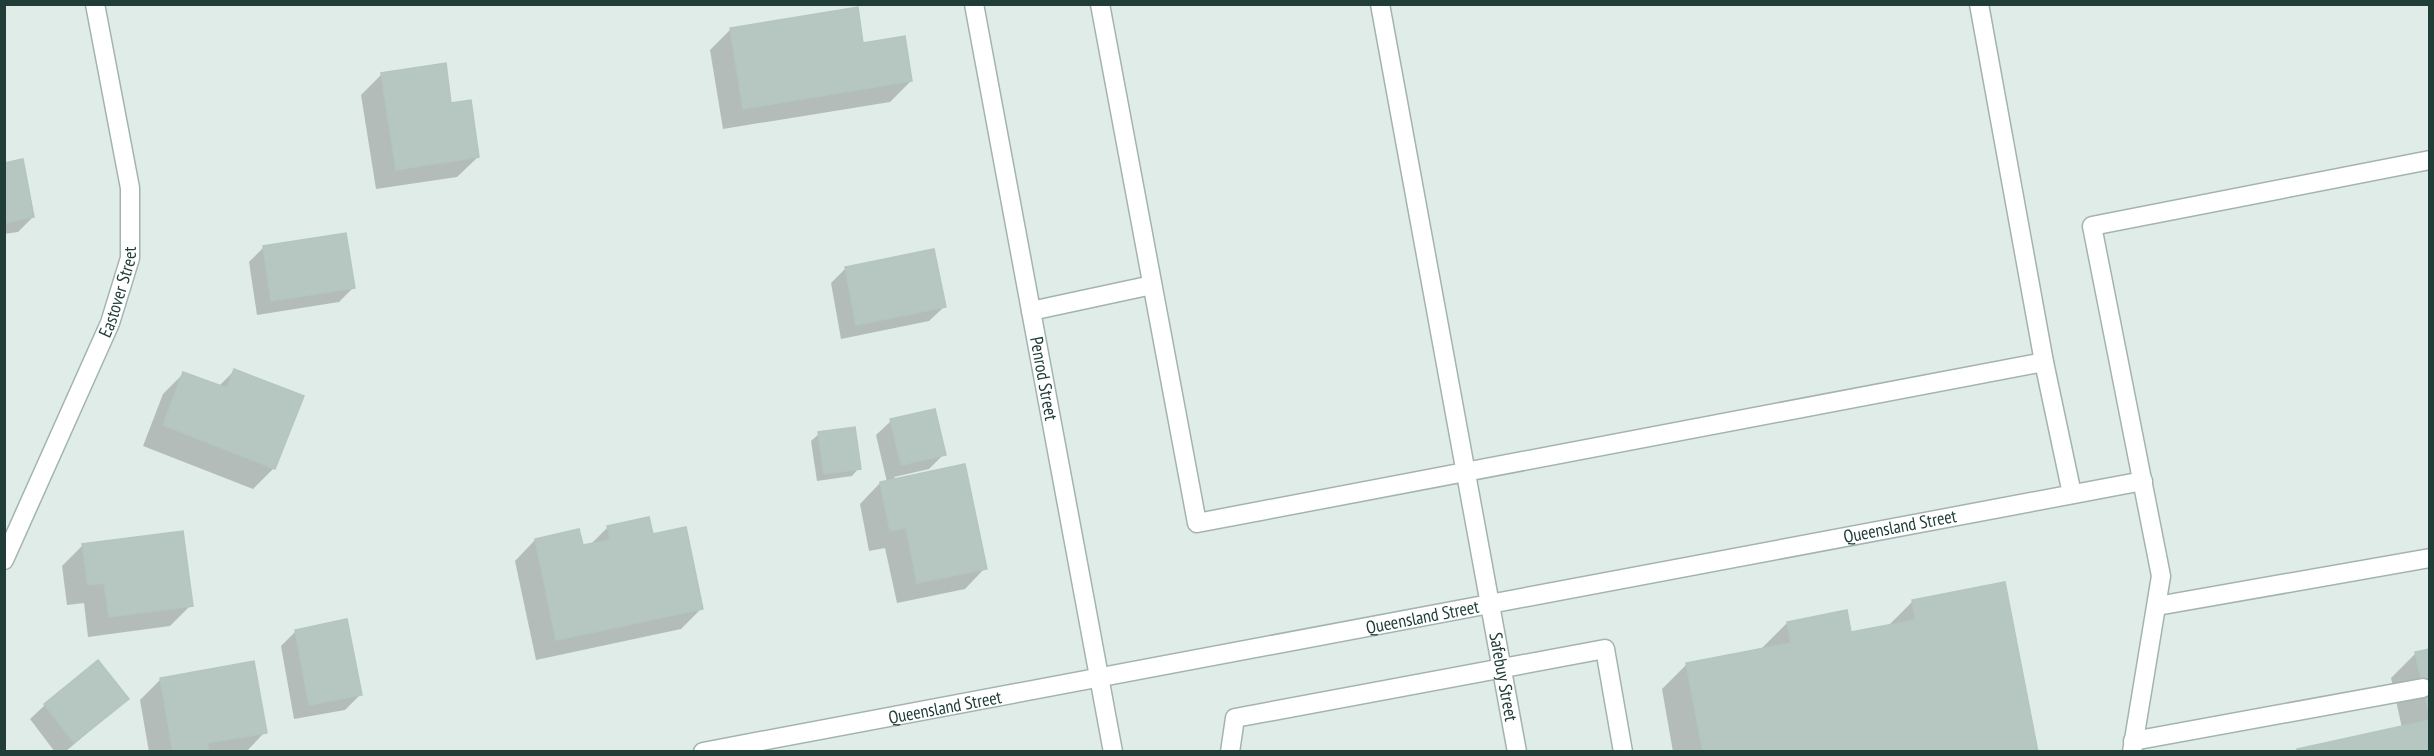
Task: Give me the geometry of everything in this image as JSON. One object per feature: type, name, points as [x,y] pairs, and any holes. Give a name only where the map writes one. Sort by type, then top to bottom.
[{"type":"street","name":"Eastover Street","points":[[4,560],[110,323],[130,258],[130,188],[95,4]]},
{"type":"street","name":"Penrod Street","points":[[974,4],[1113,752]]},
{"type":"street","points":[[1100,4],[1197,523],[1464,470],[2044,362]]},
{"type":"street","name":"Safebuy Street","points":[[1380,4],[1517,752]]},
{"type":"street","points":[[1979,4],[2044,362],[2072,494]]},
{"type":"street","points":[[2423,688],[2132,746],[2161,576],[2092,226],[2430,160]]},
{"type":"street","points":[[1031,311],[1152,285]]},
{"type":"street","name":"Queensland Street","points":[[703,752],[1099,680],[2143,481]]},
{"type":"street","points":[[2157,606],[2430,558]]},
{"type":"street","points":[[1230,752],[1235,718],[1605,649],[1623,752]]},
{"type":"building","points":[[858,7],[863,43],[905,36],[912,81],[743,109],[730,28]]},
{"type":"building","points":[[446,63],[451,103],[471,100],[479,157],[396,170],[381,73]]},
{"type":"building","points":[[23,159],[34,217],[4,223],[4,163]]},
{"type":"building","points":[[346,233],[355,288],[271,301],[263,246]]},
{"type":"building","points":[[934,249],[946,307],[856,325],[845,267]]},
{"type":"building","points":[[234,369],[304,396],[275,469],[163,425],[183,372],[227,388]]},
{"type":"building","points":[[935,409],[946,455],[901,465],[890,419]]},
{"type":"building","points":[[855,427],[861,469],[824,474],[818,432]]},
{"type":"building","points":[[965,464],[987,569],[917,583],[906,528],[890,531],[880,482]]},
{"type":"building","points":[[649,517],[653,534],[686,527],[703,609],[556,640],[535,539],[579,529],[583,545],[610,540],[607,526]]},
{"type":"building","points":[[183,531],[193,606],[109,617],[104,583],[88,585],[82,544]]},
{"type":"building","points":[[2005,582],[2038,752],[1703,752],[1686,663],[1791,643],[1787,622],[1847,610],[1851,632],[1915,620],[1912,600]]},
{"type":"building","points":[[347,619],[362,695],[309,705],[295,630]]},
{"type":"building","points":[[2430,649],[2430,718],[2415,652]]},
{"type":"building","points":[[98,660],[129,699],[74,743],[44,704]]},
{"type":"building","points":[[254,661],[267,733],[207,743],[209,752],[173,752],[160,678]]},
{"type":"building","points":[[2430,720],[2430,752],[2298,752],[2297,749]]}]
